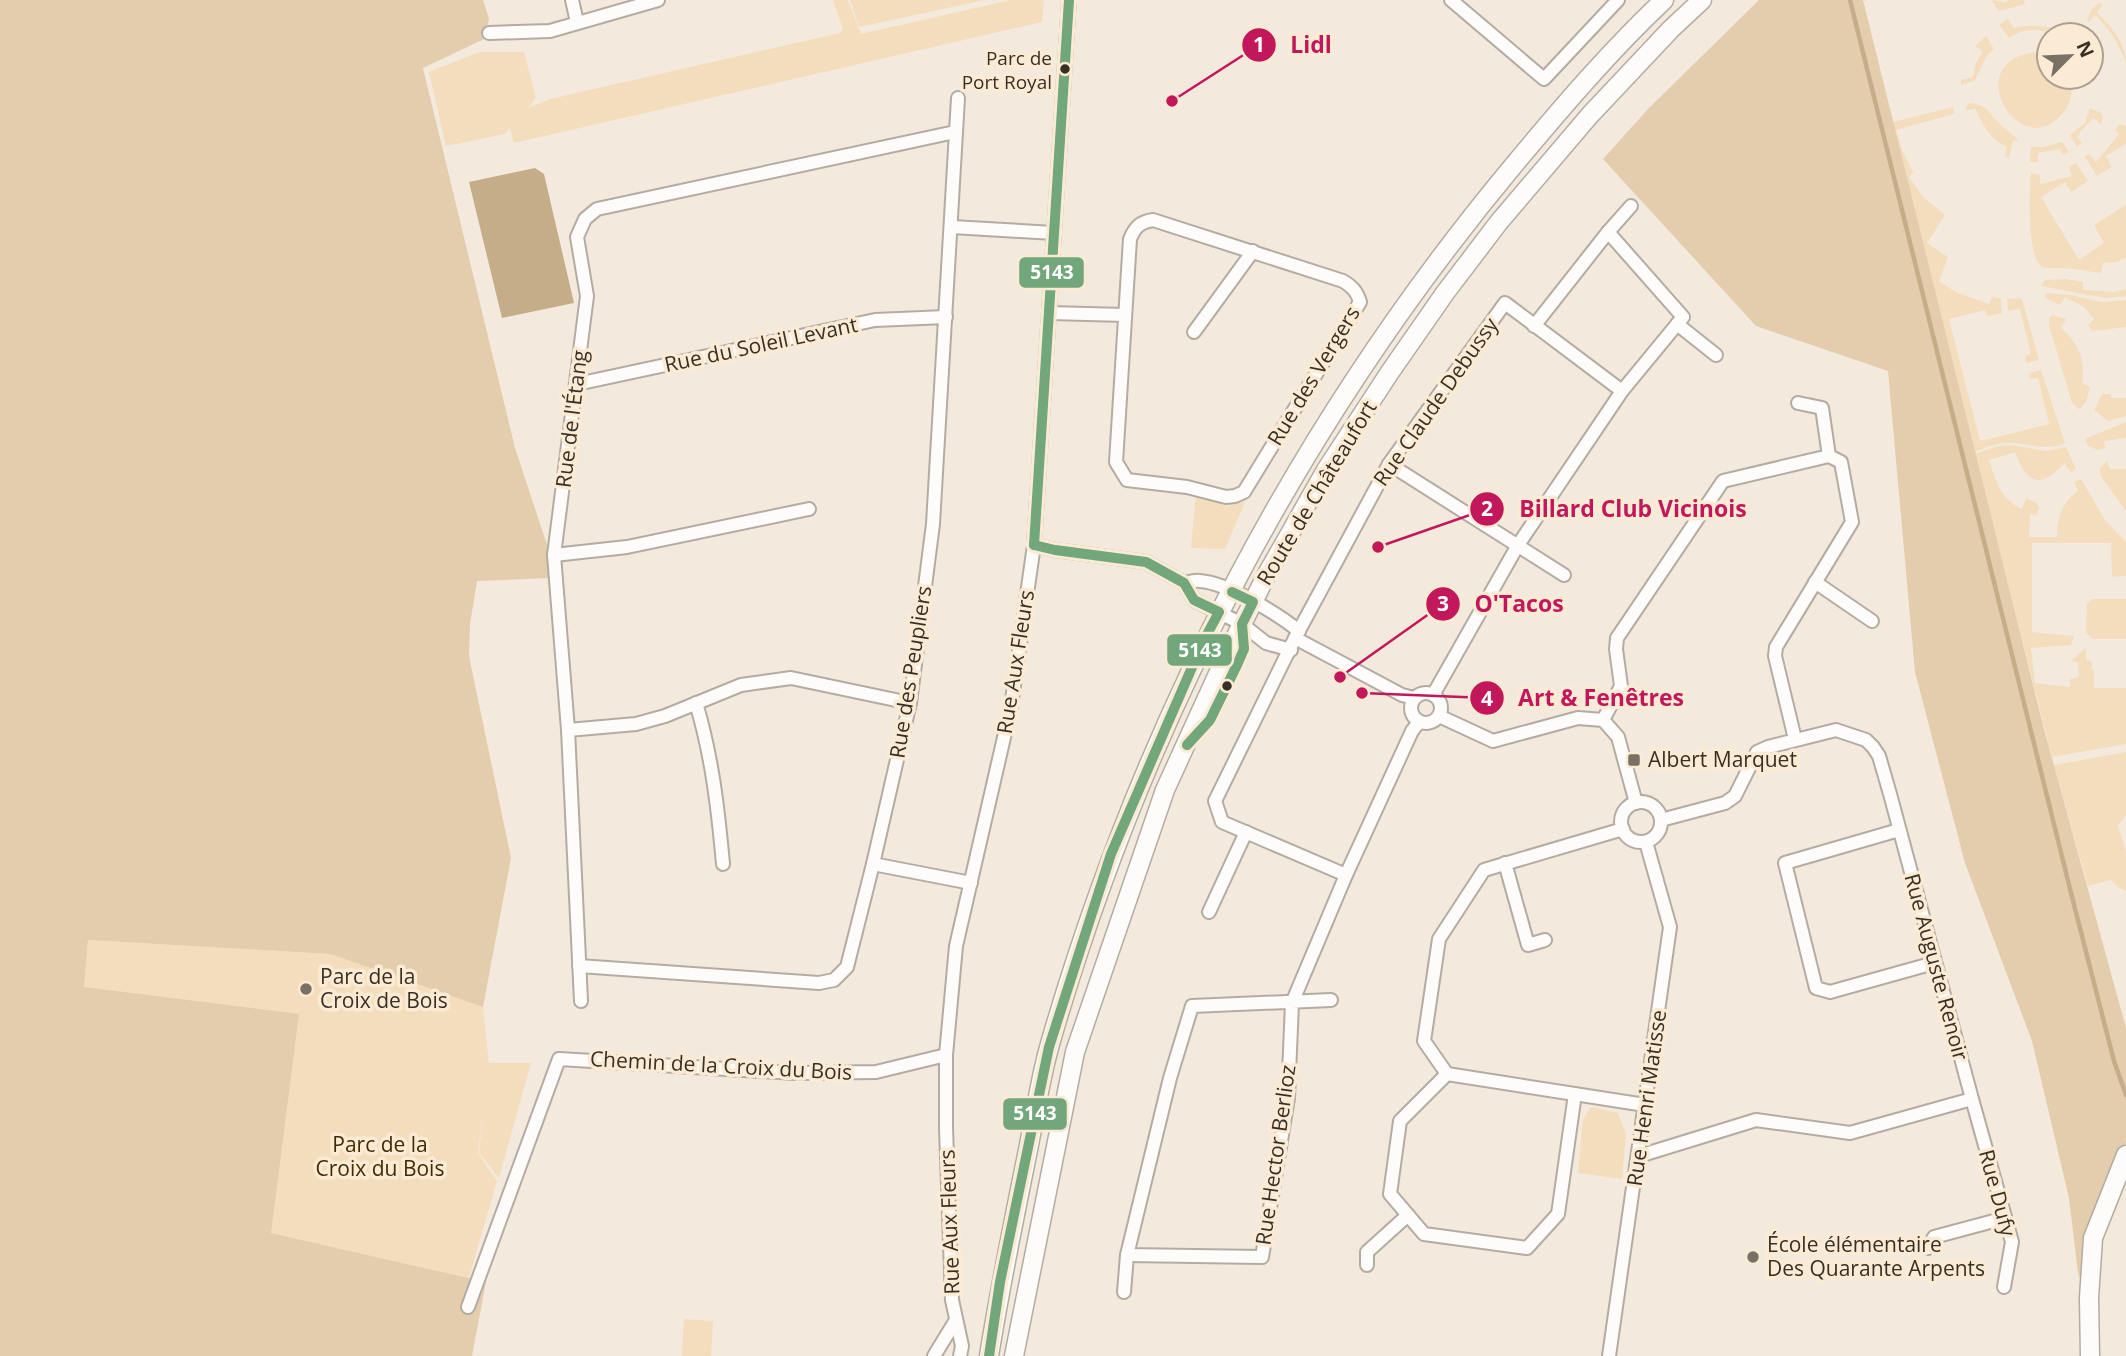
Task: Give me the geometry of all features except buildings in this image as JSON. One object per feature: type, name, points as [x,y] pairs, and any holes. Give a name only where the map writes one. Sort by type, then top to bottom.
[{"type":"main road","name":"Route de Châteaufort","points":[[1013,1356],[1075,1052],[1165,790],[1231,619],[1230,591],[1310,448],[1369,356],[1424,279],[1480,205],[1571,96],[1664,0]]},
{"type":"main road","name":"Route de Châteaufort","points":[[989,1356],[1000,1282],[1049,1047],[1111,854],[1203,642],[1253,602],[1326,470],[1445,293],[1499,222],[1590,115],[1702,0]]},
{"type":"main road","points":[[2090,1356],[2089,1298],[2093,1238],[2126,1155]]},
{"type":"street","points":[[572,0],[577,22]]},
{"type":"street","points":[[489,33],[550,31],[658,0]]},
{"type":"street","name":"Rue Aux Fleurs","points":[[960,1356],[962,1346],[953,1300],[946,1055],[956,946],[1011,707],[1034,545],[1069,0]]},
{"type":"street","points":[[1451,0],[1544,79],[1618,0]]},
{"type":"street","name":"Rue des Peupliers","points":[[579,966],[819,983],[834,979],[847,967],[910,703],[933,524],[958,98]]},
{"type":"street","name":"Rue de l'Étang","points":[[581,1001],[569,730],[554,555],[587,296],[577,237],[585,219],[597,209],[955,132]]},
{"type":"street","points":[[1534,326],[1631,206]]},
{"type":"street","name":"Rue des Vergers","points":[[1143,222],[1164,222],[1343,281],[1352,286],[1360,302],[1244,492],[1226,497],[1187,487],[1126,480],[1120,473],[1116,463],[1125,315],[1130,239],[1135,229],[1143,222]]},
{"type":"street","points":[[952,227],[1054,233]]},
{"type":"street","points":[[1433,695],[1518,545],[1622,391],[1683,317],[1608,232]]},
{"type":"street","points":[[1194,332],[1253,251]]},
{"type":"street","name":"Rue Claude Debussy","points":[[1346,875],[1222,822],[1215,801],[1295,640],[1389,464],[1505,303],[1622,391]]},
{"type":"street","points":[[1050,313],[1125,315]]},
{"type":"street","name":"Rue du Soleil Levant","points":[[577,384],[875,320],[946,317]]},
{"type":"street","points":[[1676,324],[1716,355]]},
{"type":"street","points":[[1798,402],[1822,408],[1829,456]]},
{"type":"street","points":[[1604,720],[1621,686],[1617,638],[1723,481],[1829,456],[1841,462],[1852,522],[1776,647],[1775,656],[1795,739]]},
{"type":"street","points":[[1389,464],[1564,575]]},
{"type":"street","points":[[554,555],[627,547],[809,509]]},
{"type":"street","points":[[1034,545],[1146,562],[1184,583],[1194,600],[1231,619],[1265,643],[1295,640]]},
{"type":"street","points":[[1184,583],[1199,580],[1230,591],[1279,615],[1295,640],[1402,695],[1414,698],[1426,693],[1433,695],[1441,704],[1439,716],[1434,722],[1419,722],[1411,711],[1414,698]]},
{"type":"street","points":[[1815,582],[1872,621]]},
{"type":"street","points":[[569,730],[636,724],[666,716],[741,685],[791,678],[910,703]]},
{"type":"street","points":[[696,703],[705,731],[716,788],[723,864]]},
{"type":"street","points":[[1439,716],[1493,741],[1578,718],[1604,720],[1618,737],[1636,803]]},
{"type":"street","name":"Rue Hector Berlioz","points":[[1127,1255],[1262,1257],[1288,1098],[1292,1003],[1346,875],[1419,722]]},
{"type":"street","name":"Rue Auguste Renoir","points":[[1661,820],[1725,803],[1735,796],[1757,752],[1795,739],[1836,730],[1866,740],[1879,756],[1972,1099]]},
{"type":"street","points":[[1636,803],[1652,806],[1661,820],[1658,834],[1646,842],[1631,839],[1623,830],[1621,821],[1623,814],[1636,803]]},
{"type":"street","points":[[1623,830],[1484,870],[1439,939],[1424,1041],[1447,1074],[1645,1105]]},
{"type":"street","points":[[1899,830],[1785,863],[1816,988],[1830,992],[1934,963]]},
{"type":"street","points":[[1209,912],[1246,832]]},
{"type":"street","name":"Rue Henri Matisse","points":[[1609,1356],[1670,927],[1646,842]]},
{"type":"street","points":[[1505,863],[1528,945],[1545,940]]},
{"type":"street","points":[[873,864],[971,883]]},
{"type":"street","points":[[1124,1292],[1127,1255],[1170,1078],[1192,1006],[1331,1000]]},
{"type":"street","name":"Chemin de la Croix du Bois","points":[[468,1307],[559,1059],[795,1073],[876,1072],[946,1055]]},
{"type":"street","points":[[1447,1074],[1400,1121],[1390,1194],[1424,1234],[1527,1248],[1558,1214],[1575,1094]]},
{"type":"street","points":[[1639,1156],[1756,1120],[1850,1133],[1972,1099]]},
{"type":"street","name":"Rue Dufy","points":[[1972,1099],[2012,1242],[2004,1287]]},
{"type":"street","points":[[1367,1265],[1367,1252],[1408,1215]]},
{"type":"street","points":[[1928,1248],[1934,1237],[2005,1218]]},
{"type":"street","points":[[934,1356],[956,1320]]},
{"type":"green space","points":[[833,0],[848,0],[861,34],[1011,0],[1044,0],[1042,22],[514,143],[510,128],[505,134],[446,146],[429,72],[479,52],[524,52],[536,98],[528,108],[550,99],[840,33],[843,29]]},
{"type":"green space","points":[[850,0],[985,0],[859,27]]},
{"type":"green space","points":[[1991,0],[2024,0],[2025,4],[1999,11]]},
{"type":"green space","points":[[2103,4],[2097,12],[2105,21],[2101,21],[2095,15],[2088,21],[2095,6]]},
{"type":"green space","points":[[2008,19],[2014,28],[2035,26],[2035,30],[2022,31],[2009,38],[1999,25]]},
{"type":"green space","points":[[2105,21],[2120,41],[2126,63],[2117,43]]},
{"type":"green space","points":[[1986,36],[1994,49],[1986,57],[1975,80],[1961,85],[1961,80],[1973,77],[1976,63],[1983,52],[1975,46]]},
{"type":"green space","points":[[2035,53],[2035,91],[2071,91],[2063,113],[2046,126],[2029,127],[2014,119],[2003,105],[1999,88],[2002,71],[2014,58]]},
{"type":"green space","points":[[1973,103],[1986,109],[2019,141],[2013,141],[2009,158],[2005,156],[2007,147],[1991,135],[1975,108],[1965,111],[1968,104]]},
{"type":"green space","points":[[1953,107],[1954,114],[1896,130],[1913,172],[1909,177],[1924,198],[1945,215],[1927,243],[1948,257],[1939,281],[1956,292],[1989,304],[1993,296],[2001,299],[2002,313],[1987,316],[1985,310],[1949,319],[1980,441],[2049,424],[2038,378],[2030,379],[2029,373],[2041,370],[2065,443],[2058,446],[2004,443],[1975,452],[1893,122]]},
{"type":"green space","points":[[2090,108],[2101,113],[2101,124],[2093,118],[2077,136],[2082,143],[2077,147],[2070,135],[2085,123]]},
{"type":"green space","points":[[2119,124],[2126,126],[2126,144],[2106,156],[2112,167],[2097,176],[2085,157],[2089,154],[2096,162],[2119,134],[2115,130]]},
{"type":"green space","points":[[2062,142],[2069,152],[2063,155],[2060,149],[2038,153],[2038,162],[2030,162],[2031,147]]},
{"type":"green space","points":[[2076,163],[2088,181],[2071,192],[2065,182],[2041,197],[2079,260],[2104,243],[2094,225],[2126,205],[2126,258],[2103,263],[2101,273],[2044,268],[2036,260],[2033,249],[2030,222],[2031,173],[2040,175],[2040,184],[2072,176],[2069,167]]},
{"type":"green space","points":[[2045,280],[2083,282],[2083,290],[2114,292],[2126,289],[2126,296],[2105,298],[2041,286]]},
{"type":"green space","points":[[2045,294],[2102,302],[2126,300],[2126,327],[2092,331],[2088,325],[2094,319],[2084,307],[2065,297],[2060,305],[2045,298]]},
{"type":"green space","points":[[2007,299],[2022,299],[2039,360],[2026,363],[2025,356],[2031,354],[2020,309],[2008,311]]},
{"type":"green space","points":[[2053,315],[2066,319],[2061,328],[2077,346],[2083,367],[2082,383],[2090,387],[2086,402],[2079,409],[2072,403],[2049,325],[2049,318]]},
{"type":"green space","points":[[2102,394],[2111,394],[2111,398],[2126,398],[2126,416],[2108,421],[2094,410]]},
{"type":"green space","points":[[2126,422],[2126,438],[2104,441],[2105,448],[2098,450],[2088,446],[2085,439]]},
{"type":"green space","points":[[2011,445],[2046,451],[2066,447],[2076,469],[2070,472],[2065,463],[2052,475],[2038,480],[2028,475],[2015,452],[1989,460],[2000,489],[2009,500],[2022,509],[2026,498],[2037,503],[2037,515],[2030,514],[2029,537],[2057,537],[2061,511],[2078,491],[2074,482],[2081,479],[2105,520],[2126,542],[2126,576],[2112,577],[2111,543],[2032,543],[2032,632],[2074,636],[2071,645],[2031,648],[2035,683],[2070,687],[2070,679],[2079,677],[2078,662],[2071,661],[2086,647],[2086,659],[2092,662],[2094,670],[2094,688],[2126,688],[2126,744],[2052,757],[1975,454],[1998,446]]},
{"type":"green space","points":[[2107,461],[2110,469],[2126,469],[2126,511],[2100,475],[2100,468]]},
{"type":"green space","points":[[1196,494],[1227,506],[1245,502],[1225,549],[1191,548]]},
{"type":"green space","points":[[2092,599],[2126,599],[2126,639],[2092,639],[2086,633],[2087,604]]},
{"type":"green space","points":[[2126,752],[2126,815],[2118,825],[2126,853],[2126,891],[2111,880],[2088,886],[2054,765]]},
{"type":"green space","name":"Parc de la Croix du Bois","points":[[88,940],[330,954],[483,1007],[489,1063],[531,1063],[499,1178],[479,1153],[483,1113],[478,1153],[497,1181],[469,1278],[271,1233],[84,987]]},
{"type":"green space","points":[[1591,1107],[1618,1113],[1626,1134],[1622,1179],[1578,1173],[1583,1119]]},
{"type":"green space","points":[[684,1319],[713,1321],[711,1356],[682,1356]]},
{"type":"shaded area","points":[[0,0],[483,0],[489,19],[484,39],[423,68],[515,448],[549,551],[552,578],[477,581],[470,624],[469,656],[511,858],[483,1007],[330,954],[88,940],[84,987],[299,1014],[271,1233],[486,1282],[472,1356],[0,1356]]},
{"type":"shaded area","points":[[1759,0],[1863,0],[2044,729],[2126,1028],[2126,1142],[2097,1203],[2083,1288],[2078,1273],[2069,1198],[2032,1041],[1965,863],[1915,672],[1888,371],[1756,326],[1603,159],[1649,108]]},
{"type":"shaded area","points":[[535,168],[544,174],[574,303],[502,318],[469,182]]},
{"type":"waterway","points":[[1850,0],[2071,893],[2114,1061],[2126,1095]]},
{"type":"transit line","name":"5143","points":[[1034,545],[1069,0]]},
{"type":"transit line","name":"5143","points":[[989,1356],[1000,1282],[1049,1047],[1111,854],[1203,642],[1219,612],[1194,600],[1184,583],[1146,562],[1034,545]]},
{"type":"transit line","name":"5143","points":[[1187,745],[1210,720],[1244,649],[1242,624],[1253,602],[1232,592]]},
{"type":"place","name":"Parc de Port Royal","points":[[1065,69]]},
{"type":"place","name":"Lidl","points":[[1172,101]]},
{"type":"place","name":"Billard Club Vicinois","points":[[1378,547]]},
{"type":"place","name":"O'Tacos","points":[[1340,677]]},
{"type":"place","name":"Art & Fenêtres","points":[[1362,693]]},
{"type":"place","name":"Albert Marquet","points":[[1634,760]]},
{"type":"place","name":"Parc de la Croix de Bois","points":[[306,989]]},
{"type":"place","name":"École élémentaire Des Quarante Arpents","points":[[1753,1257]]}]
